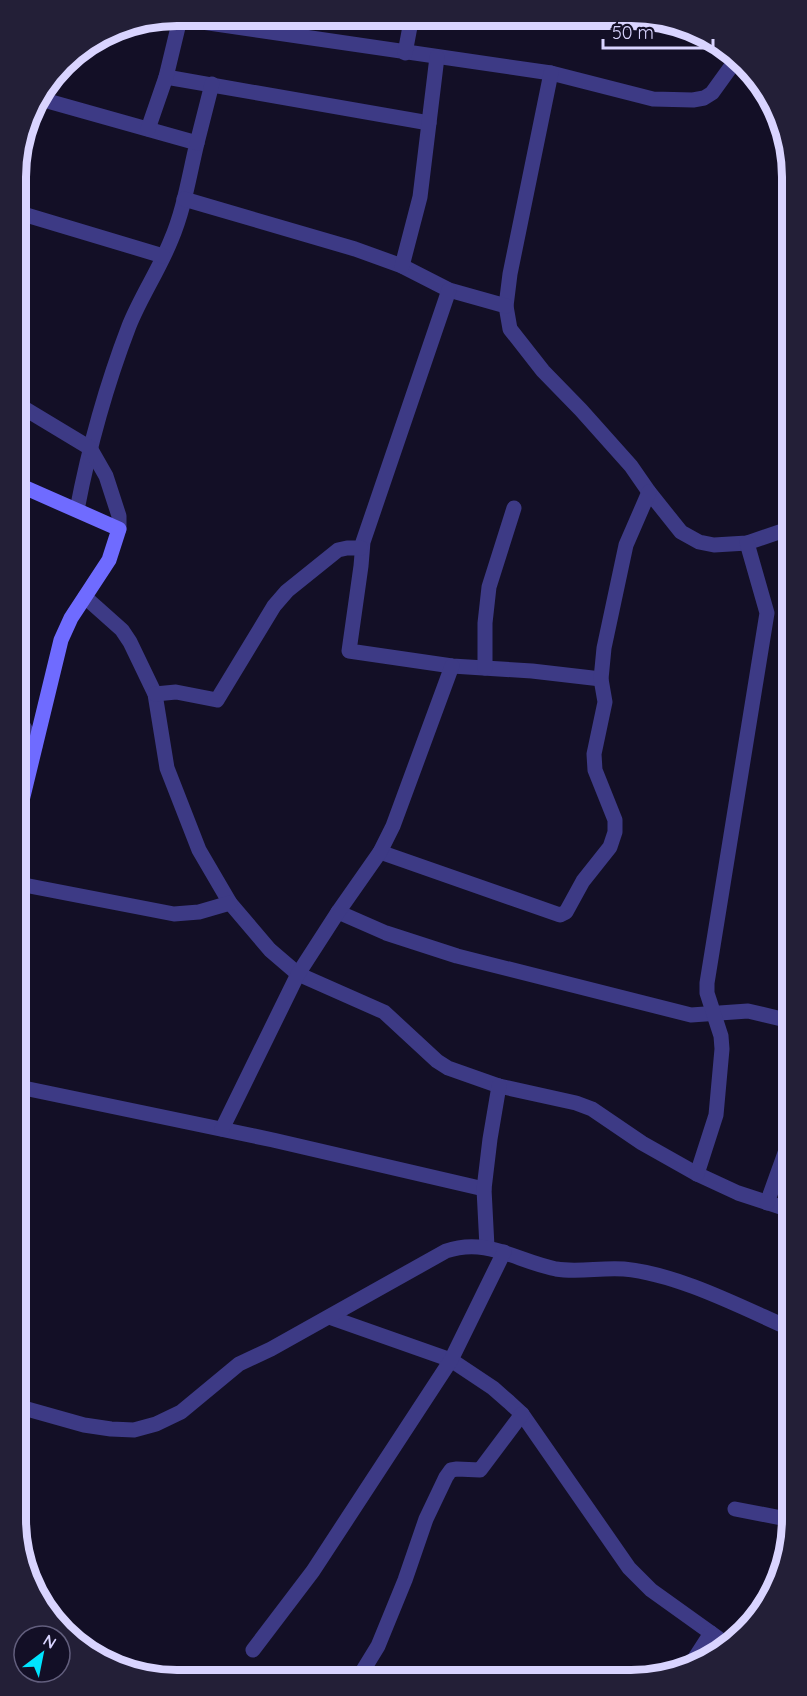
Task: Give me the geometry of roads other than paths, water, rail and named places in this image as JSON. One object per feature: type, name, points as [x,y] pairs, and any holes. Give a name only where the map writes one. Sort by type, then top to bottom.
[{"type":"street","points":[[148,129],[166,77],[173,26]]},
{"type":"street","points":[[228,26],[551,73],[653,99],[704,98],[712,93],[732,65]]},
{"type":"street","points":[[405,52],[410,26]]},
{"type":"street","points":[[402,266],[420,197],[437,57]]},
{"type":"street","points":[[551,73],[510,274],[506,306],[510,329],[543,371],[631,466],[681,532],[699,542],[714,545],[747,543],[782,531]]},
{"type":"street","points":[[166,77],[429,123]]},
{"type":"street","points":[[77,510],[103,398],[130,324],[171,240],[184,199],[212,84]]},
{"type":"street","points":[[46,101],[197,144]]},
{"type":"street","points":[[184,199],[355,249],[402,266],[449,290],[506,306]]},
{"type":"street","points":[[26,215],[163,255]]},
{"type":"street","points":[[449,290],[362,548],[362,566],[350,651],[452,666],[532,671],[601,679]]},
{"type":"street","points":[[26,409],[90,448],[106,476],[119,516],[119,529],[109,560],[65,629],[61,640],[26,782]]},
{"type":"street","points":[[26,488],[119,529]]},
{"type":"street","points":[[380,852],[560,915],[566,912],[583,881],[610,847],[615,832],[615,820],[594,762],[606,702],[601,679],[604,648],[626,545],[649,492]]},
{"type":"street","points":[[484,668],[489,587],[514,508]]},
{"type":"street","points":[[698,1174],[716,1115],[722,1041],[706,984],[767,613],[747,543]]},
{"type":"street","points":[[155,694],[176,692],[217,700],[266,617],[288,591],[338,550],[362,548]]},
{"type":"street","points":[[85,597],[122,630],[130,642],[155,694],[167,768],[199,850],[230,903],[270,950],[298,974],[384,1012],[442,1065],[499,1086],[576,1103],[592,1109],[642,1143],[698,1174],[738,1193],[781,1207]]},
{"type":"street","points":[[222,1129],[298,974],[380,852],[404,800],[452,666]]},
{"type":"street","points":[[26,732],[34,746]]},
{"type":"street","points":[[26,885],[174,914],[199,912],[230,903]]},
{"type":"street","points":[[338,912],[386,933],[507,970],[691,1015],[748,1011],[781,1019]]},
{"type":"street","points":[[487,1247],[484,1189],[499,1086]]},
{"type":"street","points":[[26,1088],[222,1129],[484,1189]]},
{"type":"street","points":[[767,1203],[781,1163]]},
{"type":"street","points":[[26,1409],[84,1425],[111,1429],[134,1430],[156,1424],[181,1412],[239,1364],[329,1317],[446,1251],[459,1247],[487,1247],[568,1271],[625,1269],[663,1277],[710,1294],[781,1325]]},
{"type":"street","points":[[253,1650],[313,1571],[451,1360],[504,1252]]},
{"type":"street","points":[[329,1317],[451,1360],[493,1388],[522,1414],[629,1568],[651,1590],[721,1640]]},
{"type":"street","points":[[363,1670],[378,1646],[405,1581],[426,1519],[446,1477],[451,1470],[480,1470],[522,1414]]},
{"type":"street","points":[[735,1509],[781,1518]]},
{"type":"street","points":[[697,1655],[711,1633]]}]
